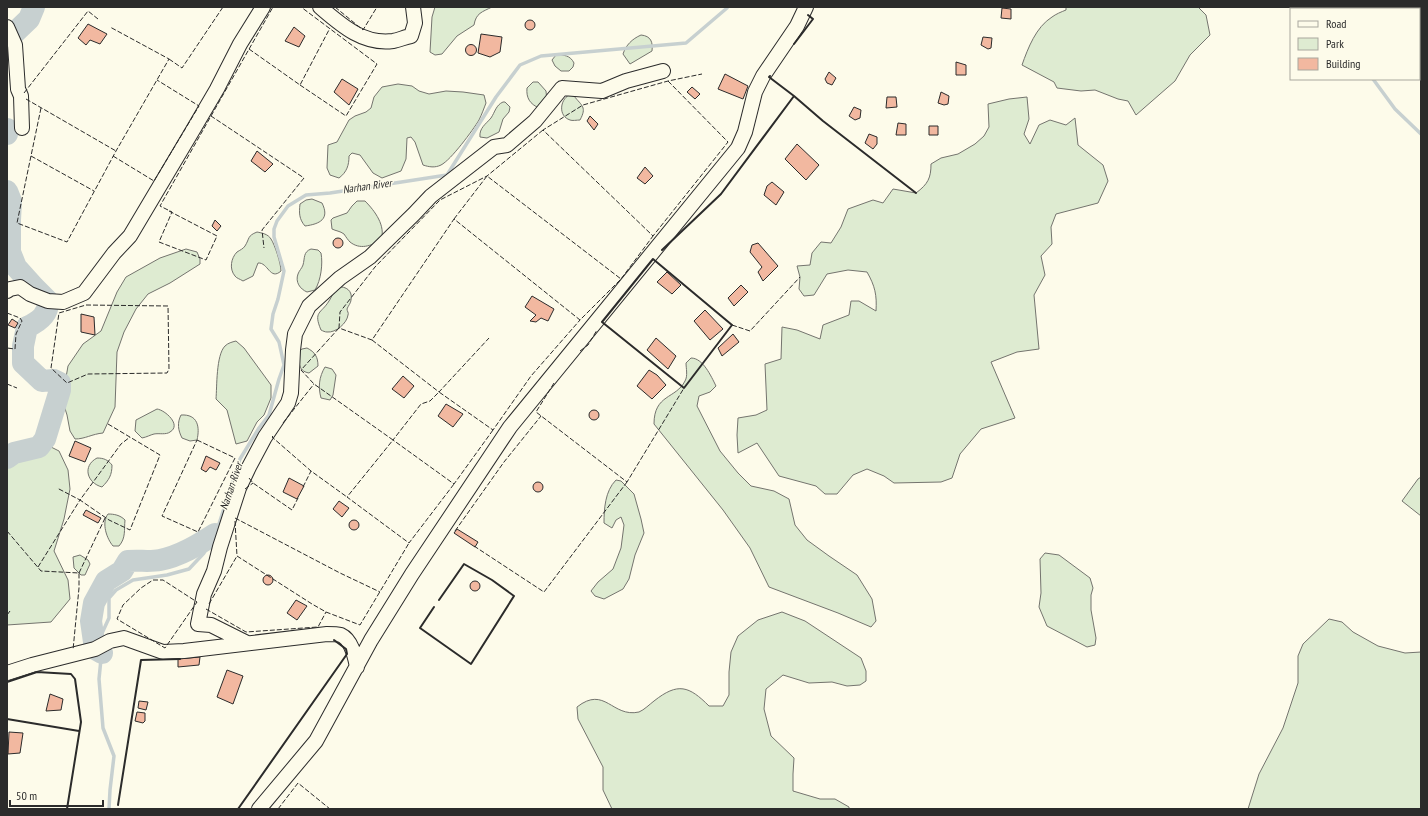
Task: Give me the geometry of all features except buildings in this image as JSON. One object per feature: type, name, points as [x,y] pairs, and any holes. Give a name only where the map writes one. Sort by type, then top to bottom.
[{"type":"street","points":[[7,291],[20,287],[30,294],[48,301],[63,302],[84,293],[114,253],[130,236],[204,113],[240,44],[263,7]]},
{"type":"street","points":[[320,7],[358,36],[375,40],[393,41],[410,36],[415,23],[414,7]]},
{"type":"street","points":[[259,809],[316,741],[371,640],[412,574],[510,427],[738,148],[745,132],[755,92],[763,76],[797,26],[806,7]]},
{"type":"street","points":[[7,27],[16,44],[18,89],[21,96],[22,128]]},
{"type":"street","points":[[247,643],[211,625],[198,624],[204,594],[214,570],[239,488],[248,467],[265,437],[288,403],[291,393],[295,334],[309,306],[340,278],[370,258],[431,196],[494,148],[507,145],[518,136],[534,121],[562,88],[602,91],[626,81],[663,71]]},
{"type":"street","points":[[7,673],[32,665],[96,649],[110,641],[124,638],[163,652],[184,651],[327,634],[341,635],[347,640],[354,652],[356,667]]},
{"type":"green space","points":[[435,7],[492,7],[480,13],[476,18],[474,25],[457,36],[442,54],[435,55],[430,52],[432,17]]},
{"type":"green space","points":[[1066,7],[1198,7],[1206,15],[1210,35],[1190,55],[1175,81],[1136,115],[1128,101],[1118,99],[1095,90],[1081,91],[1057,88],[1054,82],[1022,65],[1030,45],[1041,26],[1046,21],[1066,10]]},
{"type":"green space","points":[[641,35],[651,40],[652,51],[630,64],[623,54],[630,43]]},
{"type":"green space","points":[[556,55],[564,55],[569,57],[574,63],[573,67],[569,71],[561,71],[555,66],[552,60]]},
{"type":"green space","points":[[533,82],[538,82],[546,91],[547,102],[539,108],[531,103],[527,95],[527,88]]},
{"type":"green space","points":[[398,84],[412,86],[419,91],[429,94],[446,91],[484,95],[486,103],[479,120],[472,131],[456,151],[441,165],[432,167],[423,165],[415,142],[411,137],[407,138],[406,159],[401,171],[382,178],[373,173],[360,155],[352,153],[349,156],[347,168],[342,176],[339,178],[330,175],[327,168],[328,145],[337,142],[349,120],[371,108],[374,97],[382,87]]},
{"type":"green space","points":[[569,95],[574,96],[583,107],[580,120],[571,120],[566,118],[562,112],[562,104]]},
{"type":"green space","points":[[1027,97],[1029,119],[1024,134],[1030,144],[1039,125],[1050,120],[1066,125],[1075,118],[1078,145],[1103,165],[1108,181],[1098,203],[1056,214],[1051,227],[1052,244],[1041,256],[1045,275],[1034,295],[1039,349],[1017,352],[991,362],[1015,418],[981,429],[960,454],[952,478],[941,482],[894,483],[884,476],[867,469],[853,475],[837,494],[825,494],[816,486],[779,476],[757,443],[738,453],[738,418],[756,415],[767,410],[765,364],[781,359],[782,327],[797,330],[820,339],[823,325],[849,315],[851,301],[859,301],[876,311],[875,291],[867,272],[848,270],[827,274],[814,295],[804,296],[799,289],[800,277],[797,266],[810,265],[812,253],[821,242],[831,243],[841,227],[848,209],[873,200],[883,203],[893,189],[916,193],[928,180],[931,164],[941,158],[958,154],[975,144],[984,136],[989,127],[988,104],[1009,99]]},
{"type":"green space","points":[[503,102],[510,107],[509,112],[503,119],[499,132],[487,138],[480,137],[485,124],[491,118],[497,107]]},
{"type":"green space","points":[[312,199],[322,203],[325,213],[324,217],[315,224],[305,226],[300,216],[300,204],[306,200]]},
{"type":"green space","points":[[357,201],[365,201],[376,214],[382,229],[381,240],[366,246],[358,246],[354,244],[349,241],[344,234],[332,229],[331,220],[347,213]]},
{"type":"green space","points":[[257,232],[263,233],[270,237],[278,255],[281,271],[274,274],[264,265],[258,263],[253,276],[243,281],[236,277],[233,273],[231,267],[232,260],[235,254],[245,246],[250,236]]},
{"type":"green space","points":[[186,249],[197,252],[200,259],[200,264],[170,283],[148,294],[136,309],[124,332],[117,352],[115,407],[103,433],[75,439],[70,431],[63,402],[68,366],[83,344],[101,331],[117,292],[126,277],[160,258]]},
{"type":"green space","points":[[311,249],[318,250],[321,253],[322,267],[319,282],[315,290],[307,292],[299,285],[297,277],[303,265],[305,254]]},
{"type":"green space","points":[[338,287],[346,288],[351,294],[351,301],[347,309],[347,318],[343,324],[334,331],[325,332],[321,330],[318,316]]},
{"type":"green space","points":[[236,341],[244,348],[271,385],[271,398],[264,415],[257,422],[247,441],[236,444],[227,410],[216,399],[218,364],[222,350],[229,343]]},
{"type":"green space","points":[[307,348],[316,355],[318,363],[318,366],[309,373],[302,370],[299,361],[299,351]]},
{"type":"green space","points":[[691,358],[703,364],[716,386],[710,392],[699,396],[697,406],[720,451],[751,486],[774,491],[789,499],[795,525],[807,540],[857,575],[872,599],[876,621],[871,627],[769,587],[750,548],[723,510],[654,424],[655,414],[661,402],[681,387],[685,381],[687,374],[686,363]]},
{"type":"green space","points":[[325,367],[332,369],[336,375],[333,395],[330,400],[321,398],[320,394],[320,378]]},
{"type":"green space","points":[[157,409],[164,412],[171,418],[174,426],[173,429],[168,433],[154,434],[142,438],[135,431],[136,420]]},
{"type":"green space","points":[[181,415],[187,415],[196,422],[198,426],[197,440],[190,441],[182,438],[178,426]]},
{"type":"green space","points":[[49,446],[59,451],[68,470],[70,489],[64,519],[54,551],[68,580],[70,599],[51,622],[7,625],[7,467]]},
{"type":"green space","points":[[97,458],[102,458],[112,465],[110,477],[102,487],[93,482],[88,474],[89,465]]},
{"type":"green space","points":[[1421,477],[1421,516],[1402,501]]},
{"type":"green space","points":[[616,480],[621,481],[634,494],[644,533],[635,555],[629,579],[623,589],[604,599],[595,596],[591,591],[598,582],[613,569],[621,548],[624,525],[621,517],[616,520],[612,528],[604,523],[607,495],[612,484]]},
{"type":"green space","points":[[108,514],[117,515],[125,520],[124,537],[119,546],[113,546],[107,535],[105,522]]},
{"type":"green space","points":[[1045,553],[1059,555],[1090,578],[1093,588],[1091,595],[1091,610],[1096,638],[1095,645],[1087,647],[1047,626],[1039,607],[1041,593],[1040,559]]},
{"type":"green space","points":[[80,555],[88,560],[90,564],[85,575],[81,575],[74,568],[73,557]]},
{"type":"green space","points":[[782,612],[805,621],[861,658],[866,671],[866,681],[860,685],[847,686],[832,682],[809,683],[783,675],[766,689],[764,709],[771,736],[794,758],[793,791],[820,799],[835,799],[849,807],[849,809],[612,809],[603,790],[603,767],[578,719],[577,707],[587,701],[595,699],[602,700],[622,711],[630,713],[639,712],[662,695],[677,689],[683,689],[695,694],[709,706],[723,706],[729,695],[731,652],[738,636],[758,620]]},
{"type":"green space","points":[[1329,619],[1342,622],[1353,632],[1378,646],[1405,653],[1421,652],[1421,809],[1248,809],[1259,774],[1283,728],[1298,683],[1298,656],[1303,644]]},
{"type":"waterway","name":"Narhan River","points":[[7,40],[29,19],[34,7]]},
{"type":"waterway","name":"Narhan River","points":[[98,642],[109,618],[109,598],[116,590],[133,580],[167,575],[189,569],[204,553],[217,530],[240,459],[269,415],[284,365],[279,342],[271,329],[273,314],[284,271],[274,237],[274,229],[277,221],[288,206],[306,195],[330,193],[447,175],[496,97],[520,65],[541,56],[686,43],[727,8]]},
{"type":"waterway","name":"Narhan River","points":[[1374,80],[1395,109],[1421,134]]},
{"type":"waterway","name":"Narhan River","points":[[7,129],[7,134]]},
{"type":"waterway","name":"Narhan River","points":[[7,191],[11,201],[10,252],[16,267],[48,301],[45,314],[35,323],[27,327],[23,346],[23,363],[42,381],[54,380],[60,383],[60,390],[45,439],[39,447],[14,453],[7,458]]},
{"type":"waterway","name":"Narhan River","points":[[102,653],[95,649],[91,621],[94,603],[106,581],[122,571],[128,561],[152,561],[175,556],[189,550],[215,534]]},
{"type":"waterway","name":"Narhan River","points":[[102,649],[99,679],[103,728],[114,756],[109,809]]},
{"type":"fence","points":[[169,59],[182,68],[223,7]]},
{"type":"fence","points":[[211,116],[273,7]]},
{"type":"fence","points":[[300,85],[346,116],[377,64],[301,7]]},
{"type":"fence","points":[[335,7],[363,30],[377,7]]},
{"type":"fence","points":[[24,93],[88,11],[98,19]]},
{"type":"fence","points":[[41,108],[17,223],[67,242],[116,151],[169,59],[110,27]]},
{"type":"fence","points":[[249,49],[300,85],[330,28]]},
{"type":"fence","points":[[668,81],[728,142],[653,236],[543,130],[583,105],[668,81],[702,74]]},
{"type":"fence","points":[[113,156],[154,181],[199,106],[157,80]]},
{"type":"fence","points":[[26,99],[116,151]]},
{"type":"fence","points":[[169,211],[217,236],[206,260],[159,242],[172,212],[160,206],[211,116],[304,178],[262,230],[264,248]]},
{"type":"fence","points":[[543,130],[487,176],[440,200],[375,267],[340,312],[339,328],[372,340],[454,219],[580,320],[621,279],[653,236]]},
{"type":"fence","points":[[31,156],[94,191]]},
{"type":"fence","points":[[454,219],[487,176],[621,279]]},
{"type":"fence","points":[[732,325],[750,331],[800,277]]},
{"type":"fence","points":[[86,305],[168,306],[169,369],[167,373],[88,374],[67,383],[51,368],[59,313],[86,305]]},
{"type":"fence","points":[[7,313],[20,318],[22,321],[16,334],[15,349],[7,348]]},
{"type":"fence","points":[[493,430],[454,484],[393,440],[421,404],[430,401],[439,392],[493,430],[531,376],[580,320]]},
{"type":"fence","points":[[339,328],[301,370],[314,384],[393,440],[347,497],[409,543],[454,484]]},
{"type":"fence","points":[[580,351],[588,345],[597,330]]},
{"type":"fence","points":[[372,340],[439,392],[489,338]]},
{"type":"fence","points":[[554,383],[536,412],[627,482],[684,388]]},
{"type":"fence","points":[[7,384],[17,388]]},
{"type":"fence","points":[[283,423],[314,384]]},
{"type":"fence","points":[[455,531],[504,462],[541,416]]},
{"type":"fence","points":[[108,424],[160,455],[130,530],[109,520],[80,500],[121,444],[130,437]]},
{"type":"fence","points":[[273,436],[272,437],[311,471],[347,497]]},
{"type":"fence","points":[[197,440],[235,458],[198,532],[162,516],[197,440]]},
{"type":"fence","points":[[303,487],[311,471]]},
{"type":"fence","points":[[249,478],[253,483],[292,510],[298,498]]},
{"type":"fence","points":[[474,546],[544,592],[627,482]]},
{"type":"fence","points":[[245,489],[253,483]]},
{"type":"fence","points":[[38,567],[80,500],[57,488]]},
{"type":"fence","points":[[79,573],[106,516]]},
{"type":"fence","points":[[235,518],[340,573],[380,592]]},
{"type":"fence","points":[[235,521],[237,556],[326,612],[360,625],[409,543]]},
{"type":"fence","points":[[7,531],[41,571],[79,573],[73,650]]},
{"type":"fence","points":[[209,604],[237,556]]},
{"type":"fence","points":[[153,580],[163,580],[197,602],[165,648],[117,619],[123,605],[141,588],[153,580]]},
{"type":"fence","points":[[206,609],[246,632],[318,627],[326,612]]},
{"type":"fence","points":[[7,615],[10,611]]},
{"type":"fence","points":[[278,809],[298,783],[330,809]]},
{"type":"wall","points":[[794,44],[813,19],[808,15]]},
{"type":"wall","points":[[662,250],[721,194],[794,96],[769,77],[770,76]]},
{"type":"wall","points":[[794,96],[823,121],[916,193]]},
{"type":"wall","points":[[653,259],[732,325],[684,388],[602,322],[653,259]]},
{"type":"wall","points":[[434,607],[420,628],[471,664],[514,596],[492,580],[464,564],[439,600]]},
{"type":"wall","points":[[238,809],[347,654],[346,649],[334,640]]},
{"type":"wall","points":[[118,805],[141,660],[180,659]]},
{"type":"wall","points":[[7,682],[37,672],[71,674],[75,679],[81,722],[67,809]]},
{"type":"wall","points":[[7,719],[79,731]]}]
